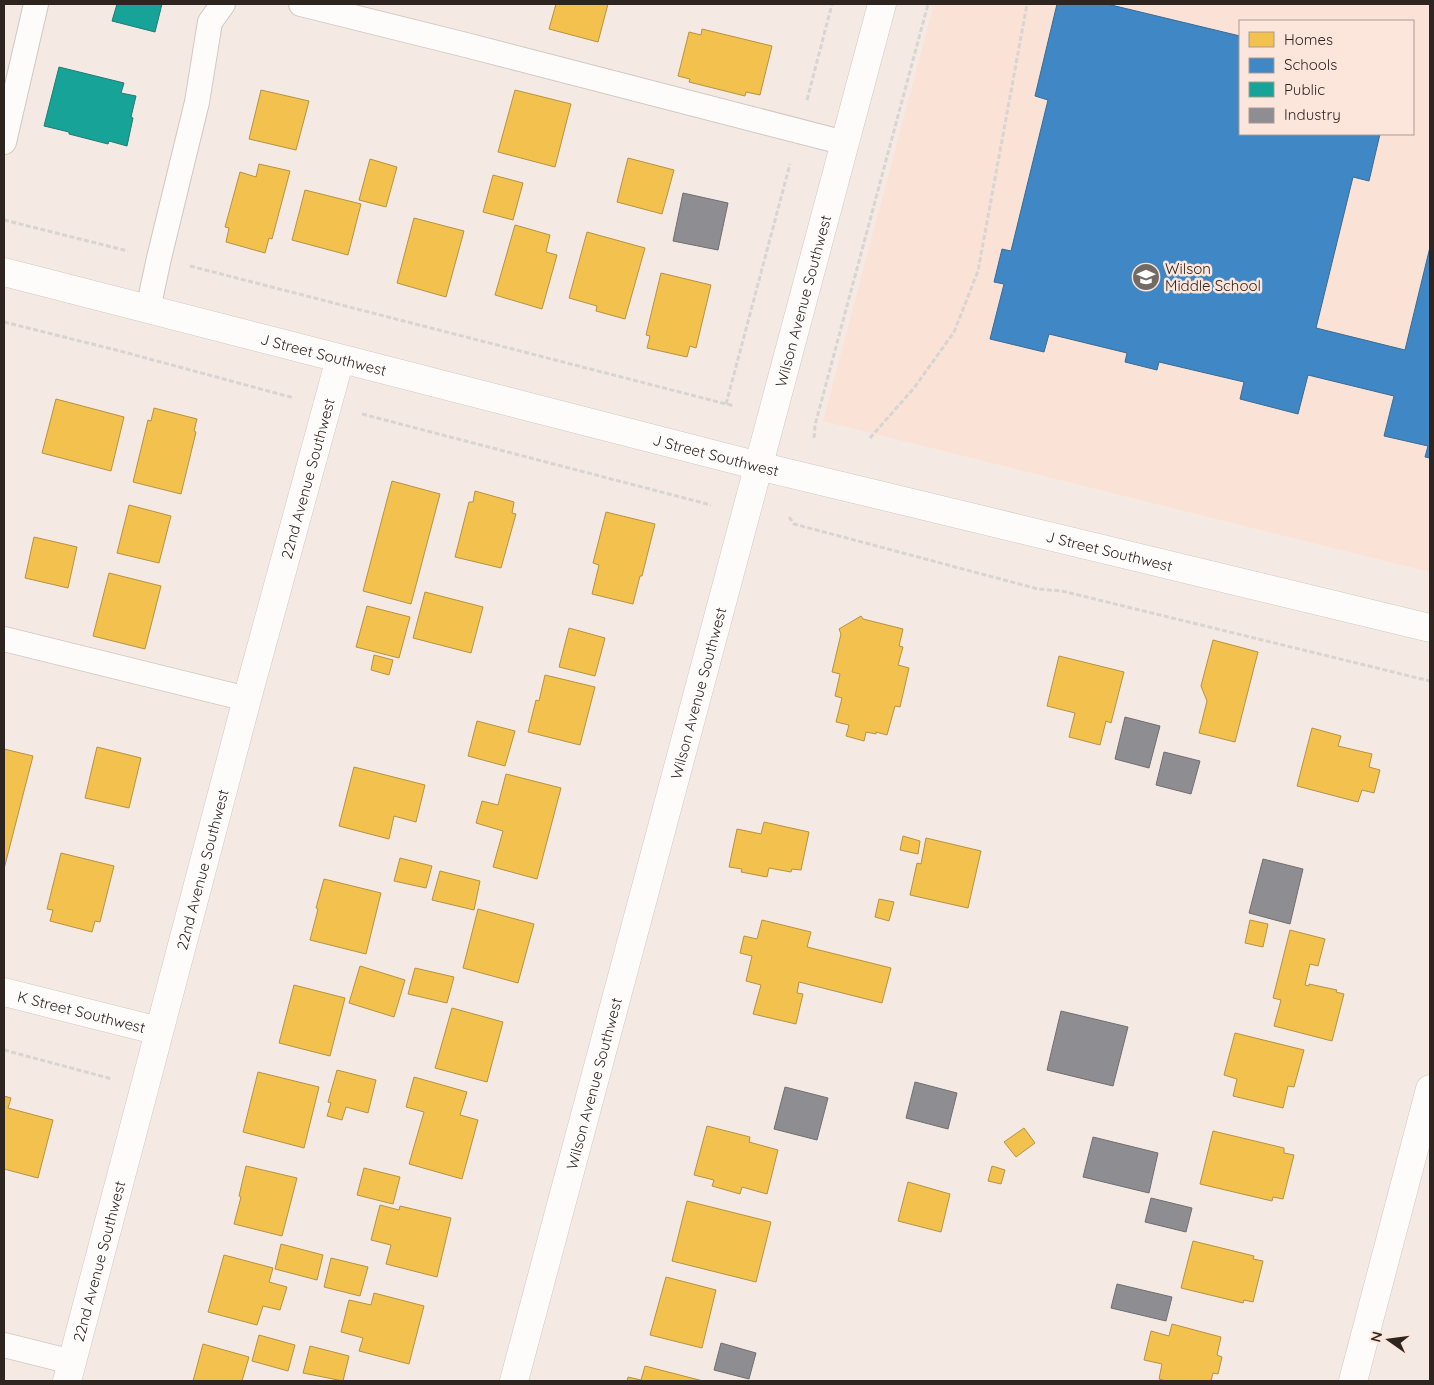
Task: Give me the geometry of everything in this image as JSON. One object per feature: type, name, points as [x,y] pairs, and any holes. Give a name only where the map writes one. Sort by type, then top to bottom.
[{"type":"street","name":"Wilson Avenue Southwest","points":[[514,1381],[882,4]]},
{"type":"street","name":"J Street Southwest","points":[[4,272],[759,466],[1430,628]]},
{"type":"street","name":"22nd Avenue Southwest","points":[[70,1372],[247,699],[340,358]]},
{"type":"street","name":"K Street Southwest","points":[[4,992],[159,1031]]},
{"type":"street","points":[[1353,1381],[1430,1089]]},
{"type":"lane","points":[[4,142],[36,4]]},
{"type":"lane","points":[[148,309],[197,102],[210,22],[223,4]]},
{"type":"lane","points":[[301,4],[845,143]]},
{"type":"lane","points":[[4,639],[247,699]]},
{"type":"lane","points":[[4,1345],[70,1372]]},
{"type":"path","points":[[726,404],[832,4]]},
{"type":"path","points":[[814,438],[818,415],[928,4]]},
{"type":"path","points":[[870,438],[914,388],[954,332],[978,271],[1028,4]]},
{"type":"path","points":[[4,220],[734,406]]},
{"type":"path","points":[[4,322],[295,398]]},
{"type":"path","points":[[362,414],[711,504]]},
{"type":"path","points":[[789,517],[794,524],[1038,589],[1062,591],[1430,681]]},
{"type":"path","points":[[4,1050],[144,1088]]},
{"type":"shaded area","name":"Wilson Middle School","points":[[934,4],[1430,4],[1430,572],[823,421]]},
{"type":"building: Homes","points":[[556,4],[608,4],[598,42],[549,29]]},
{"type":"building: Homes","points":[[702,29],[772,46],[760,95],[746,92],[745,96],[689,82],[690,79],[678,76],[689,32],[701,35]]},
{"type":"building: Homes","points":[[261,90],[309,101],[296,150],[249,139]]},
{"type":"building: Homes","points":[[515,90],[571,104],[555,167],[498,152]]},
{"type":"building: Homes","points":[[628,158],[674,170],[662,214],[617,202]]},
{"type":"building: Homes","points":[[370,159],[397,167],[386,207],[359,200]]},
{"type":"building: Homes","points":[[259,164],[290,171],[272,239],[269,238],[265,253],[226,242],[229,228],[225,227],[240,172],[256,177]]},
{"type":"building: Homes","points":[[493,175],[523,183],[513,220],[483,212]]},
{"type":"building: Homes","points":[[305,190],[361,204],[348,255],[292,240]]},
{"type":"building: Homes","points":[[414,218],[464,231],[446,297],[397,283]]},
{"type":"building: Homes","points":[[515,225],[550,235],[546,252],[557,255],[542,309],[495,295]]},
{"type":"building: Homes","points":[[587,232],[645,248],[625,319],[596,311],[597,306],[569,298]]},
{"type":"building: Homes","points":[[661,273],[711,285],[696,348],[690,346],[687,357],[647,348],[650,336],[646,335]]},
{"type":"building: Homes","points":[[56,399],[124,417],[111,471],[42,453]]},
{"type":"building: Homes","points":[[154,408],[197,419],[194,431],[196,432],[181,494],[133,482],[148,420],[151,421]]},
{"type":"building: Homes","points":[[392,481],[440,494],[411,604],[363,591]]},
{"type":"building: Homes","points":[[475,491],[514,502],[512,513],[516,514],[501,568],[455,557],[469,502],[473,502]]},
{"type":"building: Homes","points":[[129,505],[171,516],[159,563],[117,553]]},
{"type":"building: Homes","points":[[606,512],[655,524],[633,604],[592,594],[599,565],[593,563]]},
{"type":"building: Homes","points":[[34,537],[77,547],[68,588],[25,578]]},
{"type":"building: Homes","points":[[109,573],[161,586],[145,649],[93,636]]},
{"type":"building: Homes","points":[[425,592],[483,607],[471,653],[413,638]]},
{"type":"building: Homes","points":[[367,606],[410,617],[399,658],[356,647]]},
{"type":"building: Homes","points":[[861,616],[863,619],[903,629],[899,646],[903,647],[898,665],[909,668],[900,707],[895,706],[887,735],[866,732],[864,741],[846,736],[849,725],[836,722],[842,698],[835,696],[840,674],[832,672],[841,634],[839,629]]},
{"type":"building: Homes","points":[[569,628],[605,638],[595,676],[559,667]]},
{"type":"building: Homes","points":[[1213,640],[1258,652],[1235,742],[1199,733],[1207,701],[1201,686]]},
{"type":"building: Homes","points":[[374,655],[393,660],[389,675],[371,670]]},
{"type":"building: Homes","points":[[1059,656],[1124,672],[1111,723],[1106,721],[1100,745],[1069,737],[1075,713],[1047,706]]},
{"type":"building: Homes","points":[[545,675],[595,687],[580,745],[528,732],[536,700],[539,701]]},
{"type":"building: Homes","points":[[477,721],[515,731],[505,766],[468,756]]},
{"type":"building: Homes","points":[[1312,728],[1341,736],[1338,746],[1372,754],[1369,767],[1380,770],[1374,793],[1362,790],[1358,802],[1297,786]]},
{"type":"building: Homes","points":[[97,747],[141,758],[129,808],[85,798]]},
{"type":"building: Homes","points":[[4,749],[33,756],[4,869]]},
{"type":"building: Homes","points":[[354,767],[425,785],[416,822],[394,816],[389,839],[339,826]]},
{"type":"building: Homes","points":[[506,774],[561,788],[537,879],[493,867],[503,831],[476,823],[482,801],[498,805]]},
{"type":"building: Homes","points":[[764,822],[809,832],[801,870],[792,869],[791,872],[769,868],[767,877],[741,872],[742,869],[729,867],[737,829],[761,834]]},
{"type":"building: Homes","points":[[903,836],[920,841],[918,854],[900,850]]},
{"type":"building: Homes","points":[[926,838],[981,851],[968,908],[910,895],[917,863],[921,864]]},
{"type":"building: Homes","points":[[61,853],[114,866],[100,922],[95,921],[92,932],[50,921],[53,910],[47,909]]},
{"type":"building: Homes","points":[[400,858],[432,866],[426,888],[394,881]]},
{"type":"building: Homes","points":[[440,871],[480,881],[474,910],[432,900]]},
{"type":"building: Homes","points":[[324,879],[381,893],[366,954],[310,940]]},
{"type":"building: Homes","points":[[879,899],[894,902],[889,921],[875,917]]},
{"type":"building: Homes","points":[[478,909],[534,924],[518,983],[463,968]]},
{"type":"building: Homes","points":[[762,920],[811,932],[807,947],[891,968],[882,1003],[799,982],[797,993],[803,994],[796,1024],[753,1014],[761,985],[746,981],[752,956],[740,953],[744,936],[757,939]]},
{"type":"building: Homes","points":[[1250,920],[1268,924],[1263,947],[1245,943]]},
{"type":"building: Homes","points":[[1290,930],[1325,939],[1318,966],[1310,964],[1305,985],[1309,986],[1309,984],[1337,990],[1336,992],[1344,994],[1332,1041],[1274,1026],[1281,1000],[1273,998]]},
{"type":"building: Homes","points":[[360,966],[405,980],[394,1017],[349,1003]]},
{"type":"building: Homes","points":[[415,968],[454,977],[447,1003],[408,994]]},
{"type":"building: Homes","points":[[294,985],[345,998],[330,1056],[279,1043]]},
{"type":"building: Homes","points":[[452,1008],[503,1022],[487,1082],[435,1068]]},
{"type":"building: Homes","points":[[1235,1033],[1304,1050],[1294,1087],[1288,1086],[1283,1108],[1233,1096],[1237,1079],[1224,1075]]},
{"type":"building: Homes","points":[[337,1070],[376,1080],[368,1113],[346,1107],[342,1120],[327,1116],[331,1103],[328,1102]]},
{"type":"building: Homes","points":[[258,1072],[319,1087],[304,1148],[243,1132]]},
{"type":"building: Homes","points":[[414,1077],[467,1092],[460,1115],[478,1120],[462,1179],[409,1164],[424,1112],[406,1107]]},
{"type":"building: Homes","points":[[4,1096],[11,1098],[8,1108],[53,1120],[38,1178],[4,1169]]},
{"type":"building: Homes","points":[[707,1126],[750,1137],[749,1142],[778,1150],[767,1194],[742,1187],[740,1194],[712,1186],[714,1180],[694,1175]]},
{"type":"building: Homes","points":[[1024,1128],[1035,1143],[1016,1157],[1004,1142]]},
{"type":"building: Homes","points":[[1213,1131],[1284,1148],[1284,1153],[1294,1155],[1283,1199],[1273,1197],[1272,1201],[1200,1184]]},
{"type":"building: Homes","points":[[246,1166],[297,1178],[282,1236],[234,1224]]},
{"type":"building: Homes","points":[[992,1166],[1005,1170],[1001,1184],[988,1181]]},
{"type":"building: Homes","points":[[364,1168],[400,1177],[393,1204],[357,1195]]},
{"type":"building: Homes","points":[[908,1182],[950,1194],[941,1232],[898,1221]]},
{"type":"building: Homes","points":[[687,1201],[771,1222],[756,1282],[672,1261]]},
{"type":"building: Homes","points":[[380,1205],[399,1210],[400,1206],[451,1218],[437,1277],[386,1264],[391,1245],[371,1240]]},
{"type":"building: Homes","points":[[1193,1241],[1254,1256],[1253,1259],[1263,1261],[1253,1302],[1244,1300],[1243,1303],[1181,1288]]},
{"type":"building: Homes","points":[[281,1244],[323,1255],[317,1280],[275,1269]]},
{"type":"building: Homes","points":[[224,1255],[273,1268],[269,1282],[287,1287],[280,1310],[263,1306],[257,1325],[208,1312]]},
{"type":"building: Homes","points":[[331,1258],[368,1267],[360,1296],[324,1287]]},
{"type":"building: Homes","points":[[666,1277],[716,1290],[702,1348],[650,1335]]},
{"type":"building: Homes","points":[[374,1293],[424,1306],[409,1364],[359,1351],[363,1338],[341,1332],[349,1300],[371,1305]]},
{"type":"building: Homes","points":[[1172,1324],[1221,1337],[1217,1355],[1222,1357],[1218,1374],[1213,1373],[1211,1381],[1166,1381],[1159,1379],[1162,1364],[1144,1360],[1151,1331],[1169,1336]]},
{"type":"building: Homes","points":[[259,1335],[295,1345],[288,1371],[252,1361]]},
{"type":"building: Homes","points":[[203,1344],[249,1357],[242,1381],[193,1381]]},
{"type":"building: Homes","points":[[310,1346],[349,1356],[343,1381],[303,1373]]},
{"type":"building: Homes","points":[[645,1366],[703,1381],[627,1381],[628,1377],[641,1380]]},
{"type":"building: Schools","points":[[1057,4],[1107,4],[1239,36],[1239,135],[1380,135],[1369,181],[1353,177],[1316,328],[1405,350],[1430,247],[1430,458],[1425,457],[1428,446],[1384,436],[1394,396],[1308,375],[1298,414],[1240,399],[1244,382],[1159,362],[1157,370],[1125,362],[1127,353],[1049,334],[1044,352],[990,339],[1004,284],[994,282],[1002,249],[1011,251],[1048,100],[1035,96]]},
{"type":"building: Public","points":[[117,4],[162,4],[155,32],[112,21]]},
{"type":"building: Public","points":[[59,67],[124,83],[121,93],[136,96],[127,146],[109,141],[108,144],[44,126]]},
{"type":"building: Industry","points":[[683,193],[728,203],[718,250],[673,241]]},
{"type":"building: Industry","points":[[1125,717],[1160,726],[1149,768],[1115,759]]},
{"type":"building: Industry","points":[[1164,752],[1200,761],[1191,794],[1156,785]]},
{"type":"building: Industry","points":[[1263,859],[1303,869],[1290,924],[1249,913]]},
{"type":"building: Industry","points":[[1061,1011],[1128,1027],[1113,1086],[1047,1070]]},
{"type":"building: Industry","points":[[915,1082],[957,1093],[948,1129],[906,1118]]},
{"type":"building: Industry","points":[[785,1087],[828,1098],[817,1140],[774,1129]]},
{"type":"building: Industry","points":[[1093,1137],[1158,1153],[1149,1193],[1083,1177]]},
{"type":"building: Industry","points":[[1151,1198],[1192,1208],[1186,1232],[1145,1222]]},
{"type":"building: Industry","points":[[1117,1284],[1172,1297],[1166,1321],[1111,1308]]},
{"type":"building: Industry","points":[[721,1343],[756,1353],[749,1379],[714,1370]]},
{"type":"place","name":"Wilson Middle School","points":[[1146,277]]}]
